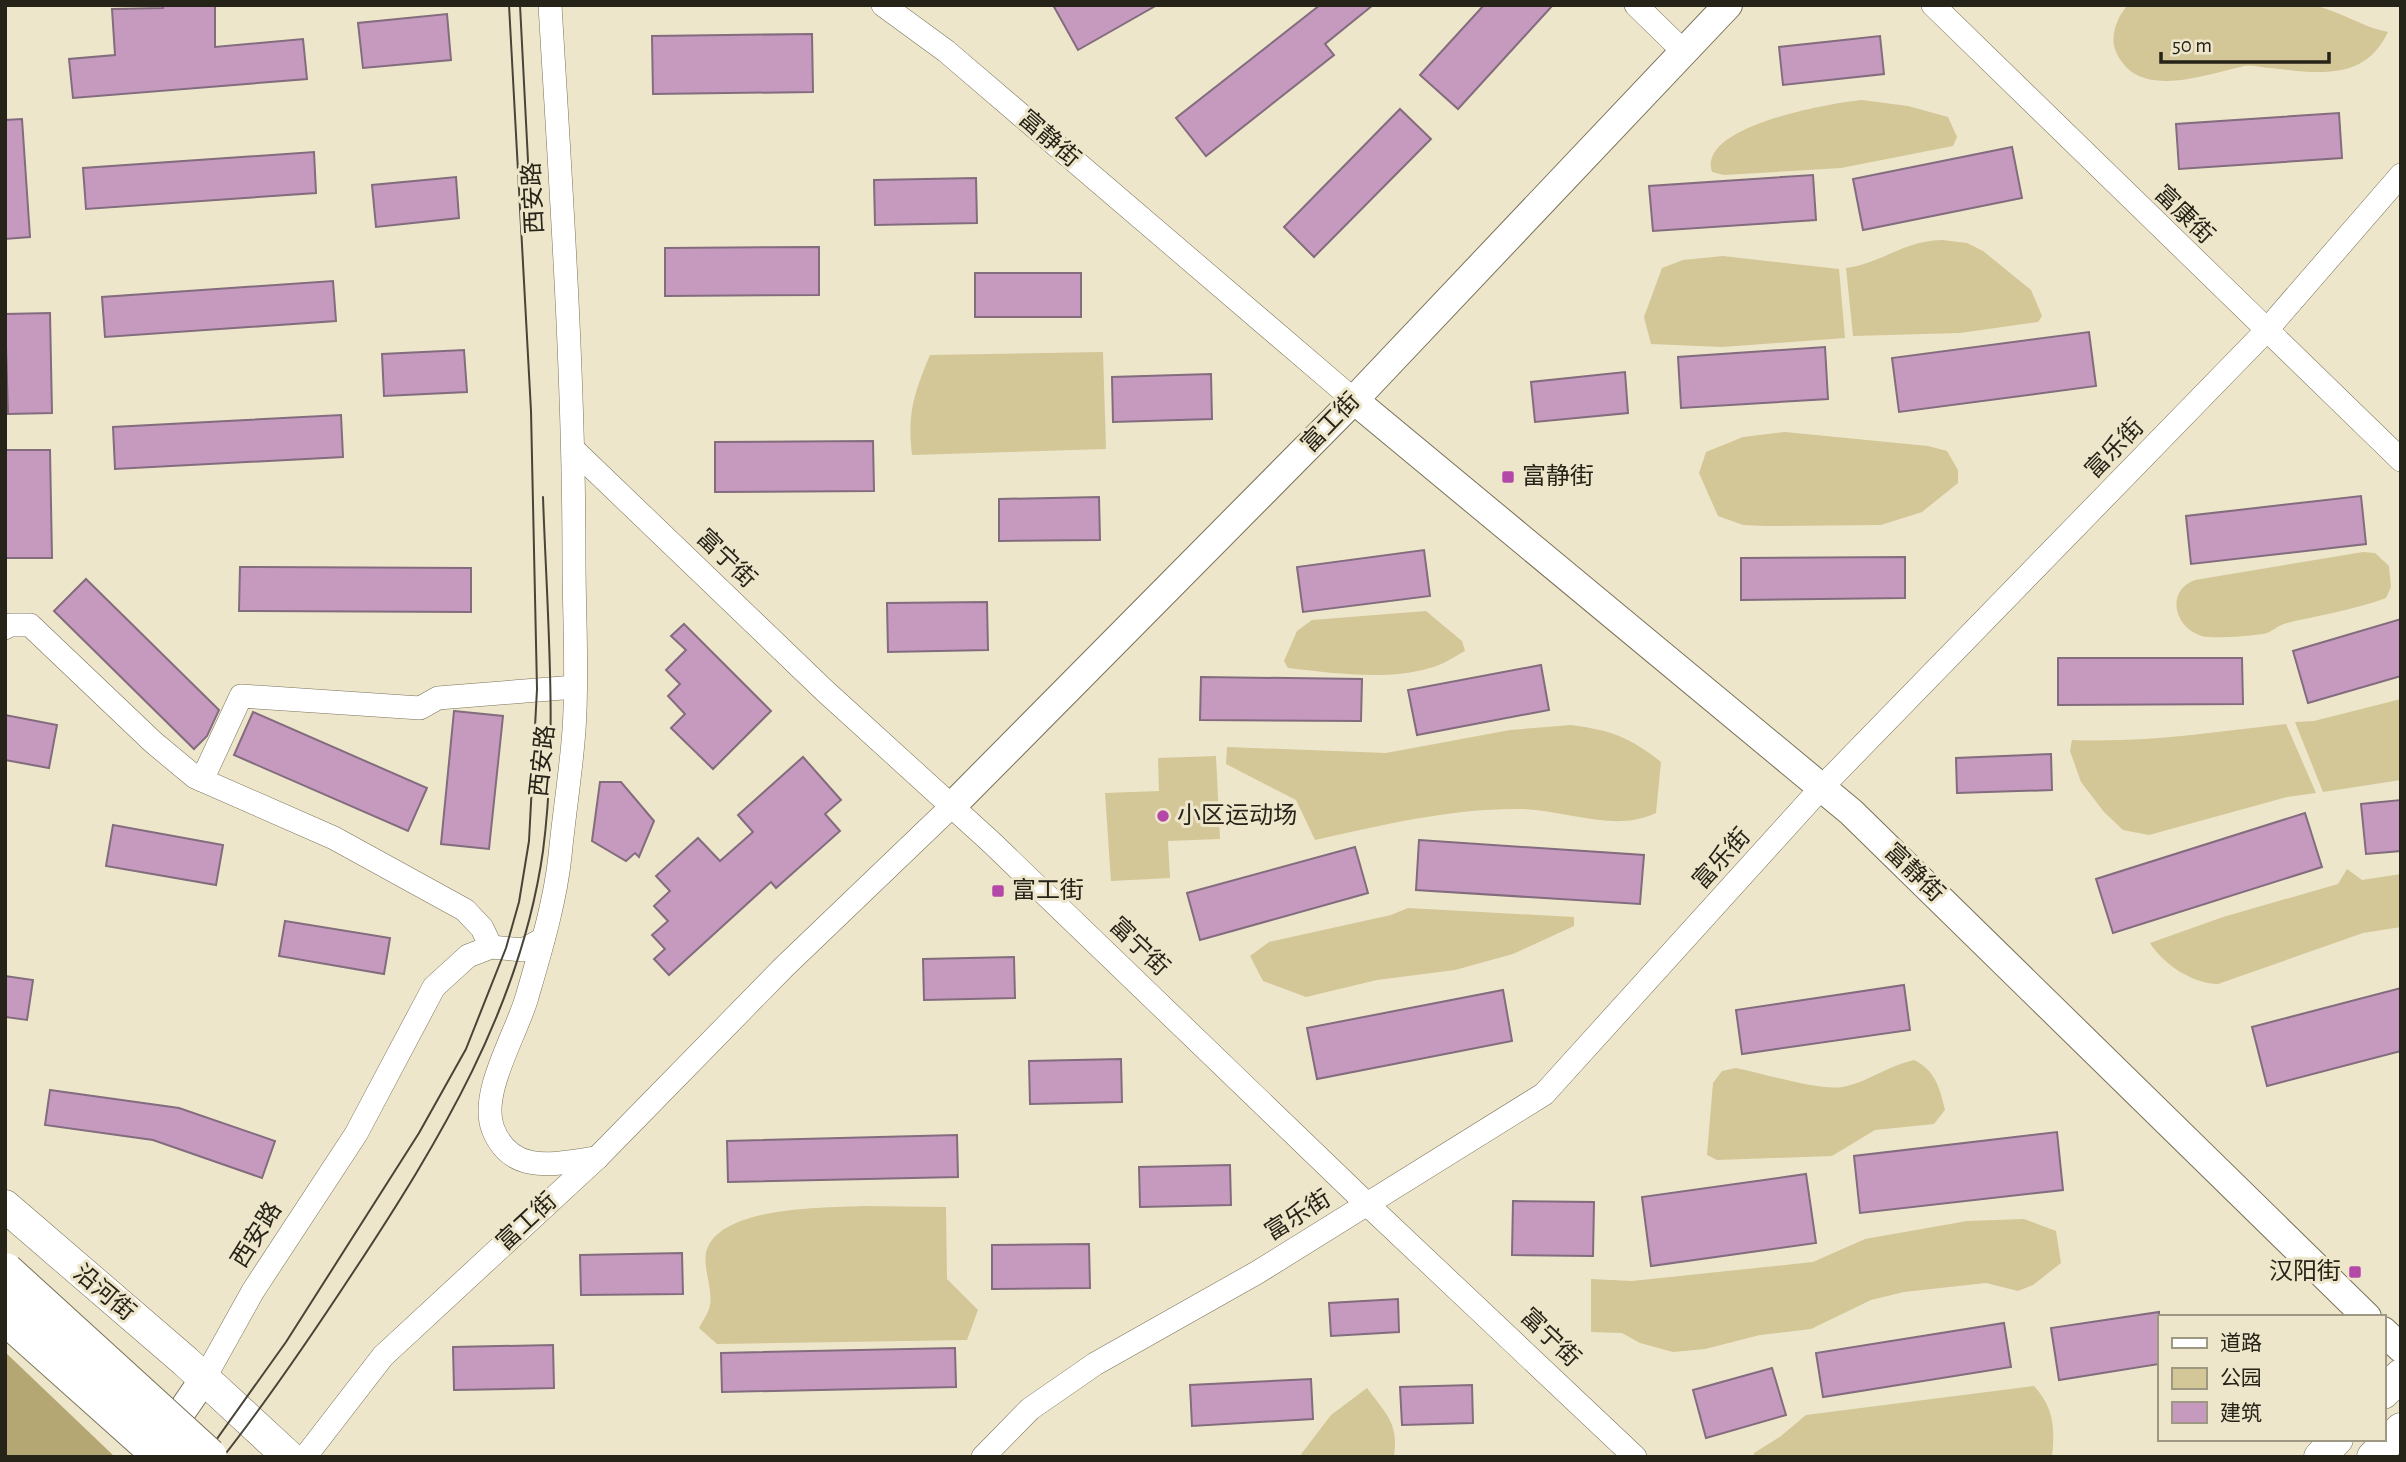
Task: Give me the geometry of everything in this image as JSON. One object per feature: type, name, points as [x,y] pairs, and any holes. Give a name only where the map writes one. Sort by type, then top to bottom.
[{"type":"highway","points":[[5,1272],[208,1457]]},
{"type":"highway","points":[[5,1315],[164,1457]]},
{"type":"main road","name":"沿河街","points":[[5,1206],[204,1379],[289,1457]]},
{"type":"main road","name":"沿河街","points":[[5,1233],[172,1377],[204,1379]]},
{"type":"main road","points":[[2385,1390],[2401,1375]]},
{"type":"main road","points":[[2373,1457],[2401,1429]]},
{"type":"main road","points":[[2320,1457],[2335,1441]]},
{"type":"street","name":"西安路","points":[[550,5],[574,450],[574,730],[559,865],[543,939],[526,1001],[493,1087],[490,1111],[493,1129],[507,1151],[523,1163],[597,1158]]},
{"type":"street","name":"富静街","points":[[883,5],[946,51],[1353,400],[1822,787],[1946,904],[2238,1194],[2365,1315]]},
{"type":"street","points":[[1636,5],[1683,51]]},
{"type":"street","name":"富工街","points":[[305,1457],[383,1356],[597,1158],[804,948],[952,806],[1353,400],[1728,5]]},
{"type":"street","name":"富康街","points":[[1933,5],[2265,332],[2401,460]]},
{"type":"street","name":"富乐街","points":[[983,1457],[1031,1409],[1095,1364],[1258,1272],[1544,1094],[1822,787],[2265,332],[2401,175]]},
{"type":"street","name":"富宁街","points":[[574,450],[1635,1457]]},
{"type":"street","points":[[5,628],[10,625],[30,625],[153,742],[202,780],[334,838],[465,910],[482,928],[491,947],[523,950],[543,939]]},
{"type":"street","points":[[202,780],[241,696],[420,708],[438,698],[575,687]]},
{"type":"street","name":"西安路","points":[[204,1379],[253,1291],[356,1134],[434,987],[468,956],[491,947]]},
{"type":"street","points":[[2385,1333],[2401,1348]]},
{"type":"street","points":[[151,1457],[204,1379]]},
{"type":"green space","points":[[2128,5],[2312,5],[2388,32],[2378,48],[2366,59],[2353,67],[2338,71],[2306,72],[2247,66],[2173,81],[2155,80],[2138,76],[2125,66],[2115,49],[2116,26]]},
{"type":"green space","points":[[1862,100],[1908,106],[1948,117],[1957,137],[1953,146],[1841,168],[1724,175],[1712,172],[1713,156],[1724,142],[1744,130],[1797,112]]},
{"type":"green space","points":[[1942,240],[1967,243],[1983,251],[2031,290],[2042,316],[2038,322],[1960,333],[1853,336],[1846,268],[1871,262],[1915,244]]},
{"type":"green space","points":[[1723,256],[1839,269],[1845,338],[1722,347],[1651,344],[1644,317],[1662,268],[1683,260]]},
{"type":"green space","points":[[1103,352],[1106,449],[912,455],[911,415],[930,355]]},
{"type":"green space","points":[[1785,432],[1928,446],[1947,451],[1958,470],[1958,483],[1922,512],[1881,525],[1743,525],[1718,516],[1699,473],[1706,452],[1743,437]]},
{"type":"green space","points":[[2363,552],[2375,553],[2389,566],[2391,587],[2386,598],[2287,623],[2266,633],[2236,637],[2209,637],[2198,634],[2189,629],[2178,612],[2176,603],[2179,594],[2195,580]]},
{"type":"green space","points":[[1426,611],[1462,641],[1465,651],[1434,667],[1378,675],[1288,668],[1284,661],[1297,631],[1312,620]]},
{"type":"green space","points":[[2401,699],[2401,780],[2323,792],[2295,722],[2314,721]]},
{"type":"green space","points":[[2286,724],[2316,793],[2287,797],[2149,835],[2123,830],[2104,812],[2081,782],[2070,751],[2072,740],[2153,738]]},
{"type":"green space","points":[[1571,725],[1619,736],[1661,762],[1656,813],[1640,819],[1607,821],[1538,810],[1469,811],[1417,818],[1315,840],[1296,800],[1226,764],[1227,747],[1386,753],[1510,730]]},
{"type":"green space","name":"小区运动场","points":[[1216,756],[1220,839],[1168,841],[1170,878],[1111,881],[1105,793],[1159,791],[1158,758]]},
{"type":"green space","points":[[2347,869],[2362,880],[2401,874],[2401,927],[2363,933],[2218,984],[2189,977],[2171,965],[2150,943],[2223,917],[2338,884]]},
{"type":"green space","points":[[1408,908],[1574,917],[1574,926],[1513,954],[1455,970],[1377,980],[1306,997],[1263,981],[1250,956],[1269,942],[1391,915]]},
{"type":"green space","points":[[1914,1060],[1932,1074],[1941,1094],[1945,1110],[1934,1124],[1875,1130],[1832,1156],[1717,1160],[1707,1155],[1713,1083],[1722,1071],[1736,1068],[1833,1088],[1861,1081]]},
{"type":"green space","points":[[863,1206],[946,1207],[947,1279],[978,1310],[967,1340],[717,1344],[699,1328],[710,1302],[707,1249],[717,1235],[733,1224],[776,1212]]},
{"type":"green space","points":[[2024,1219],[2056,1231],[2061,1263],[2033,1285],[2018,1291],[1986,1283],[1904,1292],[1871,1300],[1811,1329],[1760,1335],[1705,1349],[1673,1352],[1640,1343],[1622,1333],[1591,1332],[1591,1279],[1632,1281],[1813,1262],[1865,1239],[1967,1221]]},
{"type":"green space","points":[[2034,1386],[2046,1402],[2052,1419],[2052,1457],[1754,1457],[1754,1453],[1781,1436],[1806,1415]]},
{"type":"green space","points":[[1367,1388],[1393,1427],[1394,1457],[1299,1457],[1331,1415]]},
{"type":"shaded area","points":[[5,1352],[115,1457],[5,1457]]},
{"type":"building","points":[[163,5],[215,5],[215,47],[303,39],[307,79],[73,98],[69,59],[115,55],[112,9],[163,8]]},
{"type":"building","points":[[1053,5],[1157,5],[1078,50]]},
{"type":"building","points":[[1320,5],[1373,5],[1325,44],[1334,55],[1206,156],[1176,118]]},
{"type":"building","points":[[1484,5],[1553,5],[1458,109],[1420,75]]},
{"type":"building","points":[[447,14],[451,60],[363,68],[358,23]]},
{"type":"building","points":[[812,34],[813,92],[653,94],[652,36]]},
{"type":"building","points":[[1880,36],[1884,74],[1783,85],[1779,47]]},
{"type":"building","points":[[1400,109],[1431,139],[1314,257],[1284,227]]},
{"type":"building","points":[[2339,113],[2342,158],[2179,169],[2176,124]]},
{"type":"building","points":[[22,119],[30,237],[5,239],[5,120]]},
{"type":"building","points":[[2012,147],[2022,198],[1863,230],[1853,179]]},
{"type":"building","points":[[314,152],[316,193],[86,209],[83,168]]},
{"type":"building","points":[[1813,175],[1816,220],[1653,231],[1649,186]]},
{"type":"building","points":[[456,177],[459,218],[376,227],[372,185]]},
{"type":"building","points":[[976,178],[977,223],[875,225],[874,180]]},
{"type":"building","points":[[819,247],[819,295],[665,296],[665,248]]},
{"type":"building","points":[[975,273],[1081,273],[1081,317],[975,317]]},
{"type":"building","points":[[333,281],[336,321],[105,337],[102,297]]},
{"type":"building","points":[[50,313],[52,413],[8,414],[5,314]]},
{"type":"building","points":[[2089,332],[2096,386],[1899,412],[1892,358]]},
{"type":"building","points":[[1825,347],[1828,399],[1681,408],[1678,357]]},
{"type":"building","points":[[464,350],[467,392],[384,396],[382,354]]},
{"type":"building","points":[[1625,372],[1628,413],[1535,422],[1531,382]]},
{"type":"building","points":[[1211,374],[1212,419],[1113,422],[1112,377]]},
{"type":"building","points":[[341,415],[343,457],[115,469],[113,427]]},
{"type":"building","points":[[873,441],[874,491],[715,492],[715,442]]},
{"type":"building","points":[[5,450],[50,450],[52,558],[6,558]]},
{"type":"building","points":[[2361,496],[2366,544],[2191,564],[2186,516]]},
{"type":"building","points":[[1099,497],[1100,540],[999,541],[999,499]]},
{"type":"building","points":[[1424,550],[1430,596],[1303,612],[1297,567]]},
{"type":"building","points":[[1905,557],[1905,598],[1741,600],[1741,558]]},
{"type":"building","points":[[240,567],[471,568],[471,612],[239,611]]},
{"type":"building","points":[[86,579],[219,710],[207,736],[194,749],[54,611]]},
{"type":"building","points":[[987,602],[988,650],[888,652],[887,603]]},
{"type":"building","points":[[2401,619],[2401,676],[2308,703],[2293,651]]},
{"type":"building","points":[[684,624],[771,711],[713,769],[671,728],[685,714],[668,696],[680,684],[666,670],[686,650],[671,636]]},
{"type":"building","points":[[2058,658],[2242,658],[2243,704],[2058,705]]},
{"type":"building","points":[[1541,665],[1549,710],[1417,735],[1408,690]]},
{"type":"building","points":[[1201,677],[1362,679],[1361,721],[1200,720]]},
{"type":"building","points":[[454,711],[503,716],[489,849],[441,844]]},
{"type":"building","points":[[253,712],[427,788],[408,831],[234,755]]},
{"type":"building","points":[[5,715],[57,725],[49,768],[5,760]]},
{"type":"building","points":[[2051,754],[2052,790],[1957,793],[1956,758]]},
{"type":"building","points":[[803,757],[841,800],[825,814],[840,831],[776,888],[771,882],[669,975],[654,959],[665,949],[652,935],[668,921],[654,906],[670,891],[656,876],[698,838],[720,861],[753,832],[738,815]]},
{"type":"building","points":[[600,782],[621,782],[654,821],[639,857],[635,853],[626,861],[592,841]]},
{"type":"building","points":[[2401,800],[2401,851],[2366,854],[2361,804]]},
{"type":"building","points":[[2305,813],[2322,867],[2113,933],[2096,879]]},
{"type":"building","points":[[113,825],[223,845],[216,885],[106,866]]},
{"type":"building","points":[[1419,840],[1644,855],[1640,904],[1416,890]]},
{"type":"building","points":[[1355,847],[1368,893],[1200,940],[1187,893]]},
{"type":"building","points":[[285,921],[390,938],[384,974],[279,956]]},
{"type":"building","points":[[1014,957],[1015,998],[924,1000],[923,959]]},
{"type":"building","points":[[5,976],[33,980],[27,1020],[5,1017]]},
{"type":"building","points":[[1904,985],[1910,1030],[1742,1054],[1736,1010]]},
{"type":"building","points":[[2401,988],[2401,1051],[2267,1086],[2252,1027]]},
{"type":"building","points":[[1503,990],[1512,1041],[1317,1079],[1307,1028]]},
{"type":"building","points":[[1121,1059],[1122,1102],[1030,1104],[1029,1061]]},
{"type":"building","points":[[50,1090],[179,1108],[275,1141],[262,1178],[153,1140],[45,1125]]},
{"type":"building","points":[[2057,1132],[2063,1190],[1860,1213],[1854,1156]]},
{"type":"building","points":[[957,1135],[958,1177],[728,1182],[727,1141]]},
{"type":"building","points":[[1230,1165],[1231,1205],[1140,1207],[1139,1167]]},
{"type":"building","points":[[1806,1174],[1816,1243],[1651,1266],[1642,1197]]},
{"type":"building","points":[[1513,1201],[1594,1202],[1593,1256],[1512,1255]]},
{"type":"building","points":[[1089,1244],[1090,1288],[992,1289],[992,1245]]},
{"type":"building","points":[[682,1253],[683,1294],[581,1295],[580,1255]]},
{"type":"building","points":[[1398,1299],[1399,1332],[1331,1336],[1329,1303]]},
{"type":"building","points":[[2159,1312],[2158,1364],[2059,1380],[2051,1328]]},
{"type":"building","points":[[2004,1323],[2011,1367],[1823,1397],[1816,1353]]},
{"type":"building","points":[[553,1345],[554,1388],[454,1390],[453,1347]]},
{"type":"building","points":[[955,1348],[956,1387],[722,1392],[721,1353]]},
{"type":"building","points":[[1772,1368],[1786,1415],[1706,1438],[1693,1390]]},
{"type":"building","points":[[1311,1379],[1313,1419],[1192,1426],[1190,1385]]},
{"type":"building","points":[[1472,1385],[1473,1423],[1402,1425],[1400,1387]]},
{"type":"tram line","points":[[204,1457],[286,1342],[419,1133],[466,1049],[506,948],[519,902],[529,841],[537,689],[531,411],[509,5]]},
{"type":"tram line","points":[[520,5],[530,200]]},
{"type":"tram line","points":[[223,1457],[306,1342],[416,1173],[472,1071],[516,964],[532,909],[543,851],[550,763],[550,674],[543,497]]},
{"type":"place","name":"富静街","points":[[1508,477]]},
{"type":"place","name":"小区运动场","points":[[1163,816]]},
{"type":"place","name":"富工街","points":[[998,891]]},
{"type":"place","name":"汉阳街","points":[[2355,1272]]}]
